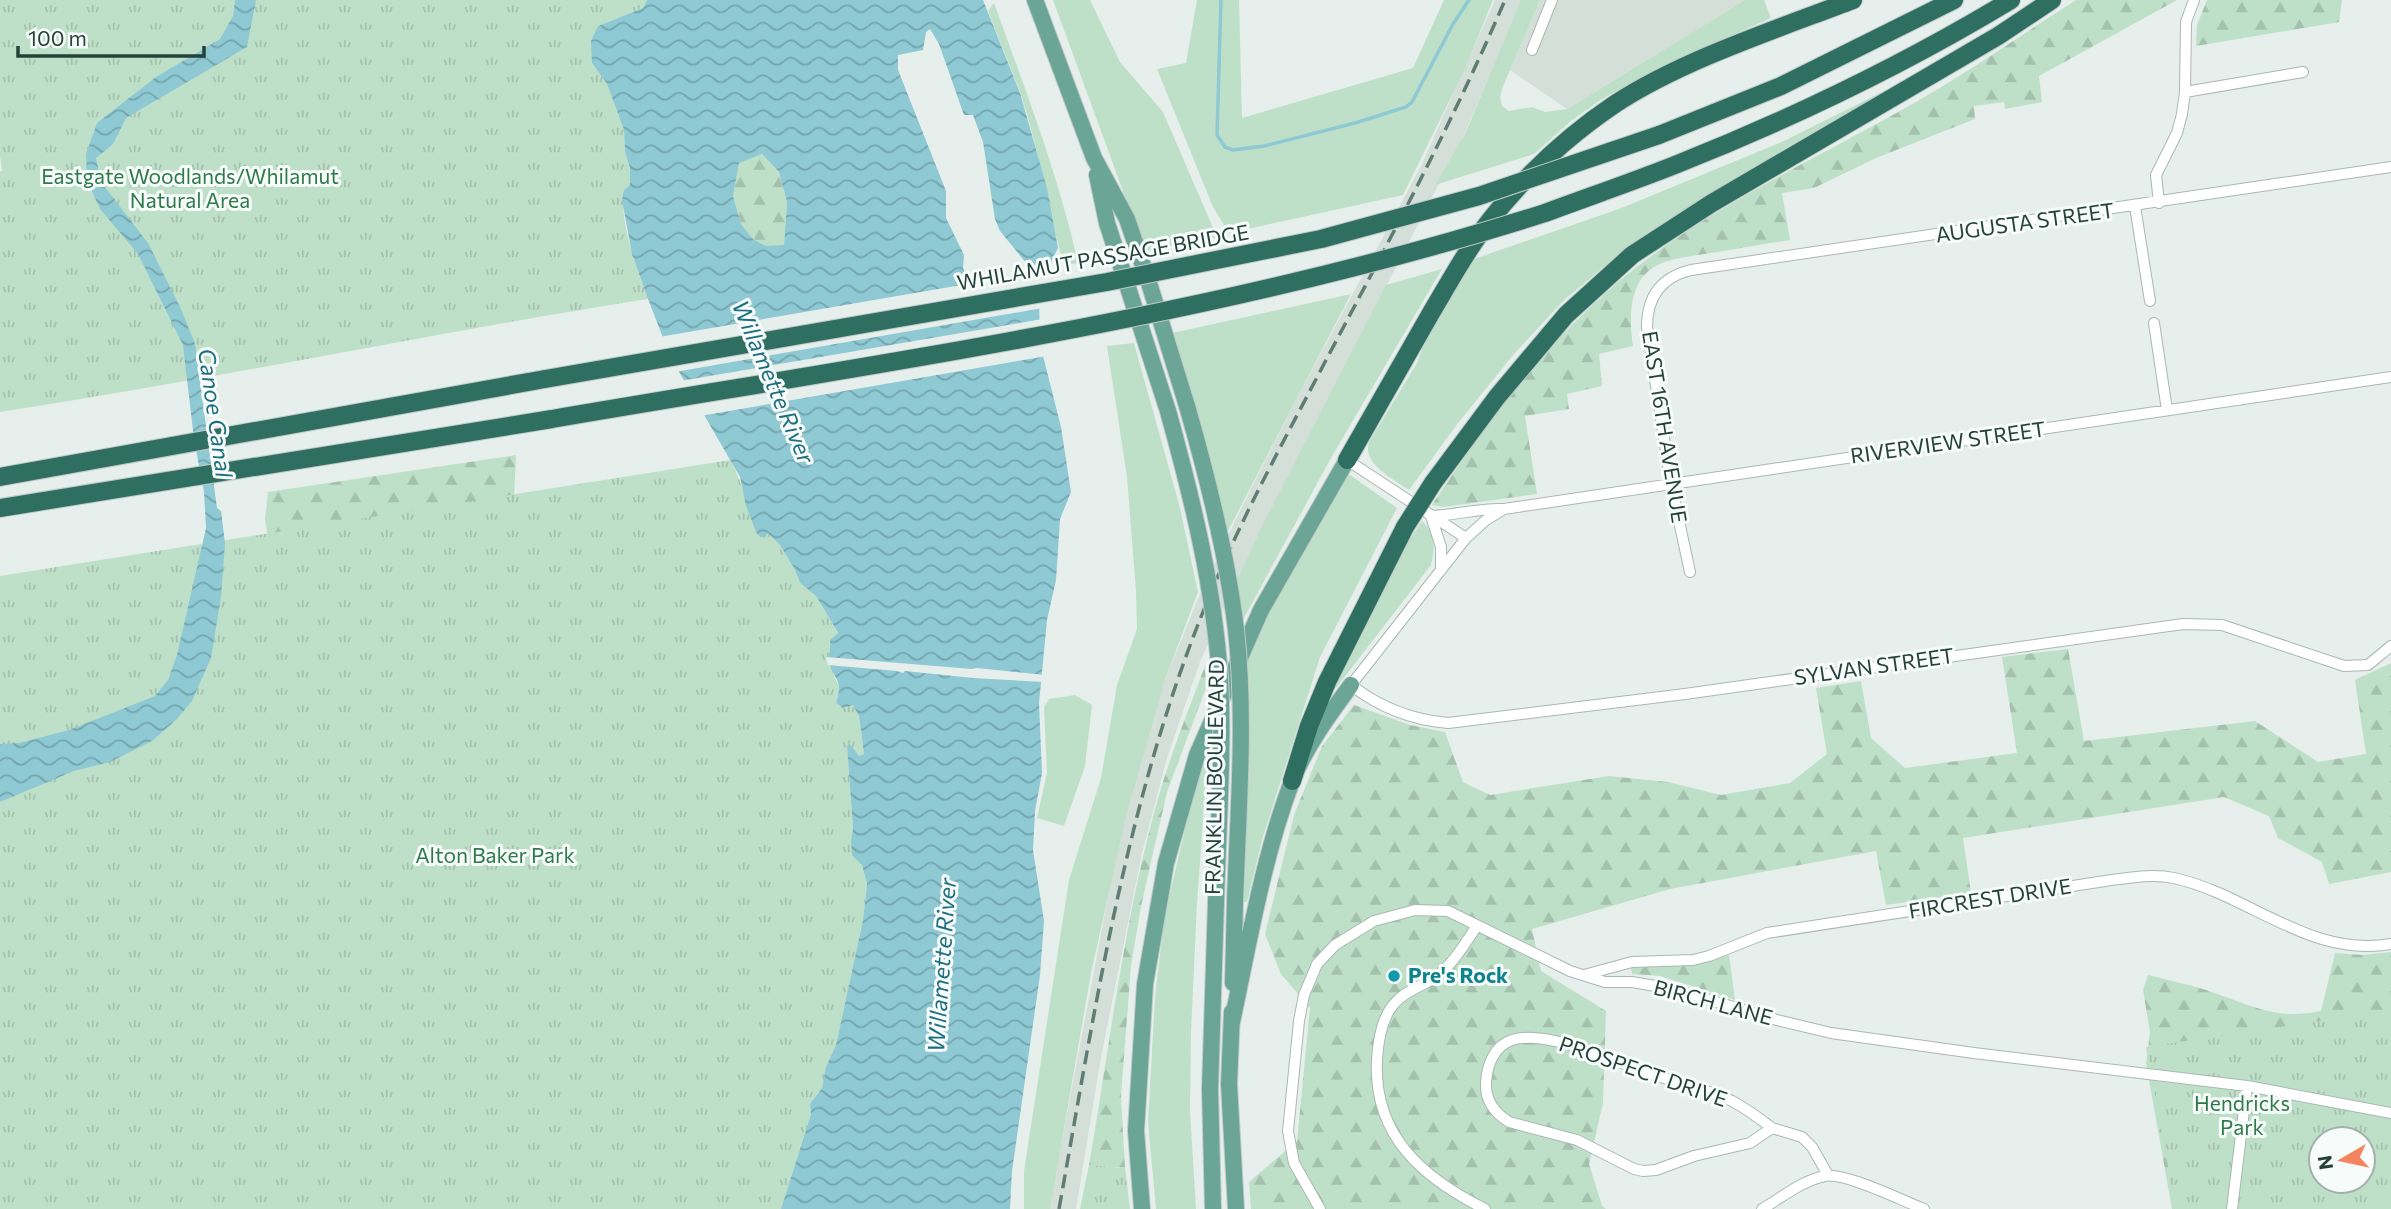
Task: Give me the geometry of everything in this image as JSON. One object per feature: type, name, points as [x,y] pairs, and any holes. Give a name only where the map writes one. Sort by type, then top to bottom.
[{"type":"highway","points":[[1347,460],[1462,261],[1490,220],[1518,187],[1554,153],[1616,104],[1652,84],[1729,48],[1853,0]]},
{"type":"highway","name":"WHILAMUT PASSAGE BRIDGE","points":[[0,477],[1107,282],[1380,224],[1479,196],[1659,135],[1781,86],[1954,0]]},
{"type":"highway","points":[[0,508],[290,463],[1052,334],[1229,299],[1411,254],[1545,213],[1676,165],[1875,75],[2011,0]]},
{"type":"highway","points":[[1293,780],[1309,726],[1327,682],[1405,527],[1433,483],[1497,397],[1566,315],[1632,255],[1712,204],[1998,36],[2052,0]]},
{"type":"main road","name":"FRANKLIN BOULEVARD","points":[[1035,0],[1094,159],[1126,219],[1149,283],[1206,474],[1226,563],[1236,631],[1240,724],[1229,1084],[1236,1209]]},
{"type":"main road","name":"FRANKLIN BOULEVARD","points":[[1094,159],[1107,223],[1168,411],[1195,515],[1216,635],[1221,728],[1210,1089],[1213,1209]]},
{"type":"main road","points":[[1142,1209],[1136,1131],[1145,984],[1166,863],[1196,755],[1261,610],[1347,460]]},
{"type":"main road","points":[[1232,1022],[1263,884],[1293,780],[1327,718],[1351,685]]},
{"type":"street","points":[[1532,50],[1552,0]]},
{"type":"street","points":[[2159,203],[2155,175],[2177,133],[2185,92],[2186,22],[2194,0]]},
{"type":"street","points":[[2185,92],[2303,72]]},
{"type":"street","name":"AUGUSTA STREET","points":[[1661,284],[1673,275],[1692,270],[2391,167]]},
{"type":"street","points":[[2135,206],[2150,301]]},
{"type":"street","name":"EAST 16TH AVENUE","points":[[1661,284],[1649,304],[1647,327],[1671,484],[1690,572]]},
{"type":"street","points":[[2154,323],[2167,410]]},
{"type":"street","name":"RIVERVIEW STREET","points":[[1431,516],[1504,509],[2391,377]]},
{"type":"street","points":[[1347,460],[1466,538]]},
{"type":"street","name":"RIVERVIEW STREET","points":[[1351,685],[1466,538],[1486,520],[1504,509]]},
{"type":"street","points":[[1431,516],[1441,547],[1441,570]]},
{"type":"street","name":"SYLVAN STREET","points":[[1351,685],[1368,699],[1395,710],[1418,719],[1448,723],[1685,694],[2183,624],[2222,625],[2344,666],[2368,665],[2391,646]]},
{"type":"street","name":"FIRCREST DRIVE","points":[[1583,975],[1625,963],[1693,960],[1767,933],[2105,881],[2154,876],[2184,881],[2225,896],[2311,937],[2334,944],[2352,947],[2391,944]]},
{"type":"street","name":"BIRCH LANE","points":[[1320,1209],[1294,1163],[1288,1131],[1304,995],[1317,964],[1326,953],[1352,933],[1374,921],[1426,910],[1448,911],[1583,975],[1605,982],[1632,982],[1674,989],[1777,1020],[1866,1039],[2247,1086],[2391,1113]]},
{"type":"street","points":[[1477,926],[1446,968],[1407,992],[1391,1007],[1381,1031],[1377,1090],[1387,1122],[1406,1152],[1443,1185],[1485,1209]]},
{"type":"street","name":"PROSPECT DRIVE","points":[[1772,1128],[1750,1143],[1693,1156],[1656,1170],[1634,1170],[1577,1140],[1509,1122],[1500,1116],[1490,1104],[1487,1093],[1489,1065],[1500,1045],[1510,1040],[1534,1039],[1588,1049],[1712,1093],[1750,1111],[1772,1128],[1802,1138],[1812,1147],[1828,1175]]},
{"type":"street","points":[[2232,1209],[2247,1086]]},
{"type":"street","points":[[1762,1209],[1816,1178],[1828,1175],[1857,1182],[1924,1209]]},
{"type":"shaded area","points":[[1495,0],[1522,0],[1462,139],[1256,539],[1200,662],[1167,758],[1142,853],[1101,1057],[1076,1209],[1049,1209],[1114,865],[1131,791],[1163,685],[1197,601],[1237,517],[1421,166]]},
{"type":"shaded area","points":[[1540,0],[1745,0],[1567,109],[1510,70]]},
{"type":"green space","name":"Eastgate Woodlands/Whilamut Natural Area","points":[[0,0],[647,0],[643,8],[598,26],[592,63],[607,84],[624,130],[630,185],[624,190],[624,217],[630,245],[648,299],[0,412]]},
{"type":"green space","points":[[1053,0],[1090,0],[1120,62],[1163,112],[1217,237],[1145,251]]},
{"type":"green space","points":[[1197,0],[1239,0],[1242,118],[1413,68],[1444,0],[1493,0],[1464,71],[1403,195],[1229,233],[1213,207],[1157,69],[1186,63]]},
{"type":"green space","points":[[1521,0],[1540,0],[1502,89],[1502,106],[1509,111],[1532,107],[1545,112],[1567,109],[1745,0],[1764,0],[1771,18],[1664,65],[1602,99],[1571,121],[1534,154],[1435,185],[1465,134]]},
{"type":"green space","points":[[2076,0],[2177,0],[2039,76],[2042,102],[2005,109],[2004,102],[1974,106],[1975,119],[1876,158],[1814,188],[1782,193],[1790,240],[1677,258],[1648,271],[1636,289],[1633,300],[1633,346],[1599,354],[1602,386],[1567,394],[1569,409],[1525,416],[1537,494],[1444,507],[1432,505],[1525,377],[1607,291],[1638,266],[1673,240],[1747,194],[1938,89]]},
{"type":"green space","points":[[2207,0],[2342,0],[2339,22],[2196,46],[2197,25]]},
{"type":"green space","points":[[994,3],[1051,164],[1078,263],[1064,265],[1027,113],[988,11]]},
{"type":"green space","points":[[1904,81],[1724,185],[1618,255],[1564,300],[1514,354],[1458,423],[1409,490],[1374,464],[1368,450],[1369,442],[1417,363],[1447,299],[1471,260],[1619,209],[1784,141]]},
{"type":"green space","points":[[762,154],[779,172],[787,202],[784,246],[766,246],[753,239],[741,224],[733,196],[739,162]]},
{"type":"green space","points":[[1442,269],[1331,458],[1243,620],[1236,582],[1386,285]]},
{"type":"green space","points":[[1351,294],[1227,533],[1172,333]]},
{"type":"green space","points":[[1134,343],[1180,508],[1198,592],[1165,680],[1126,816],[1091,973],[1050,1209],[1024,1209],[1024,1171],[1069,880],[1101,778],[1117,685],[1137,629],[1127,477],[1107,346]]},
{"type":"green space","points":[[516,455],[513,522],[269,544],[265,519],[268,492]]},
{"type":"green space","name":"Alton Baker Park","points":[[730,460],[757,534],[768,532],[780,545],[800,583],[816,596],[838,634],[830,640],[833,670],[839,686],[836,703],[844,708],[853,704],[859,716],[864,754],[859,757],[849,743],[847,747],[853,828],[851,840],[867,884],[863,920],[836,1045],[822,1088],[810,1104],[811,1114],[781,1209],[0,1209],[0,576]]},
{"type":"green space","points":[[1350,475],[1397,508],[1320,657],[1262,840],[1247,902],[1239,901],[1245,656],[1346,477]]},
{"type":"green space","points":[[1422,521],[1430,531],[1433,541],[1431,565],[1336,688],[1334,687],[1401,552]]},
{"type":"green space","points":[[2068,649],[2084,741],[2255,721],[2318,762],[2366,754],[2355,680],[2391,663],[2391,872],[2329,884],[2322,862],[2278,838],[2269,816],[2224,797],[1963,838],[1971,893],[1886,905],[1876,851],[1670,889],[1532,929],[1541,971],[1606,1011],[1603,1103],[1589,1164],[1602,1206],[1606,1209],[1251,1209],[1249,1182],[1297,1141],[1310,1008],[1281,974],[1265,934],[1294,815],[1322,746],[1354,705],[1410,725],[1445,732],[1463,782],[1490,795],[1609,776],[1668,782],[1721,795],[1790,783],[1827,754],[1816,688],[1861,681],[1871,738],[1905,768],[2017,753],[2002,657]]},
{"type":"green space","points":[[1205,666],[1206,688],[1167,792],[1141,906],[1131,966],[1121,1096],[1125,1168],[1089,1165],[1135,891],[1145,847],[1168,768]]},
{"type":"green space","points":[[1075,695],[1092,705],[1085,766],[1064,826],[1037,818],[1047,773],[1044,707],[1049,699]]},
{"type":"green space","points":[[1208,752],[1191,1033],[1190,1111],[1196,1209],[1156,1209],[1148,1122],[1155,998],[1164,919],[1196,782]]},
{"type":"green space","name":"Hendricks Park","points":[[2391,952],[2391,1209],[2172,1209],[2146,1063],[2150,1032],[2143,990],[2148,975],[2206,990],[2262,1009],[2305,1014],[2321,1011],[2335,953],[2363,955]]},
{"type":"green space","points":[[1729,955],[1735,1000],[1660,976],[1632,974],[1631,968],[1694,965]]},
{"type":"green space","name":"Hendricks Park","points":[[2391,1010],[2391,1209],[2176,1209],[2146,1047]]},
{"type":"green space","points":[[1089,1165],[1125,1168],[1130,1209],[1080,1209]]},
{"type":"water","points":[[235,0],[256,0],[247,47],[126,118],[113,144],[96,158],[101,182],[148,243],[195,344],[217,508],[221,511],[225,543],[221,597],[211,658],[192,701],[177,719],[152,741],[110,762],[74,771],[0,802],[0,744],[19,743],[69,730],[155,696],[168,680],[177,655],[206,528],[204,492],[194,439],[183,345],[138,254],[100,209],[87,180],[86,154],[97,123],[156,77],[220,39],[233,16]]},
{"type":"water","name":"Willamette River","points":[[647,0],[983,0],[1020,93],[1047,188],[1058,248],[1049,266],[1039,301],[1040,344],[1061,427],[1071,492],[1060,519],[1056,580],[1047,620],[1039,703],[1042,773],[1035,811],[1033,850],[1044,921],[1040,975],[1012,1171],[1010,1209],[781,1209],[811,1114],[810,1104],[822,1088],[826,1067],[836,1045],[863,920],[867,884],[862,865],[852,855],[853,828],[847,747],[849,743],[859,756],[864,754],[859,716],[853,705],[843,708],[836,703],[839,687],[829,658],[830,640],[838,633],[816,596],[800,583],[780,545],[768,533],[764,538],[757,534],[746,506],[740,477],[671,358],[632,254],[622,200],[624,190],[630,185],[624,130],[607,84],[592,63],[591,41],[598,26],[643,8]],"holes":[[[930,29],[939,44],[964,115],[973,115],[983,142],[995,219],[1000,231],[1027,264],[1024,297],[992,300],[973,293],[963,268],[964,255],[946,218],[946,191],[898,70],[898,55],[923,50],[926,32]],[[762,154],[779,172],[787,202],[784,245],[766,246],[753,239],[741,224],[733,196],[739,163]]]},
{"type":"pier","points":[[1052,269],[1043,308],[675,372],[659,337],[973,283],[976,290],[993,296],[1021,294],[1023,274]]},
{"type":"pier","points":[[1043,319],[1047,356],[700,416],[680,381]]},
{"type":"pier","points":[[826,657],[1045,675],[1044,682],[905,671],[903,673],[828,665]]},
{"type":"waterway","points":[[1221,0],[1217,135],[1225,147],[1233,150],[1264,146],[1406,107],[1412,102],[1453,24],[1469,0]]},
{"type":"railway","points":[[1059,1209],[1118,895],[1158,741],[1183,665],[1212,590],[1252,503],[1419,183],[1505,0]]},
{"type":"place","name":"Pre's Rock","points":[[1394,976]]},
{"type":"water label","name":"Canoe Canal","points":[[215,413]]}]
